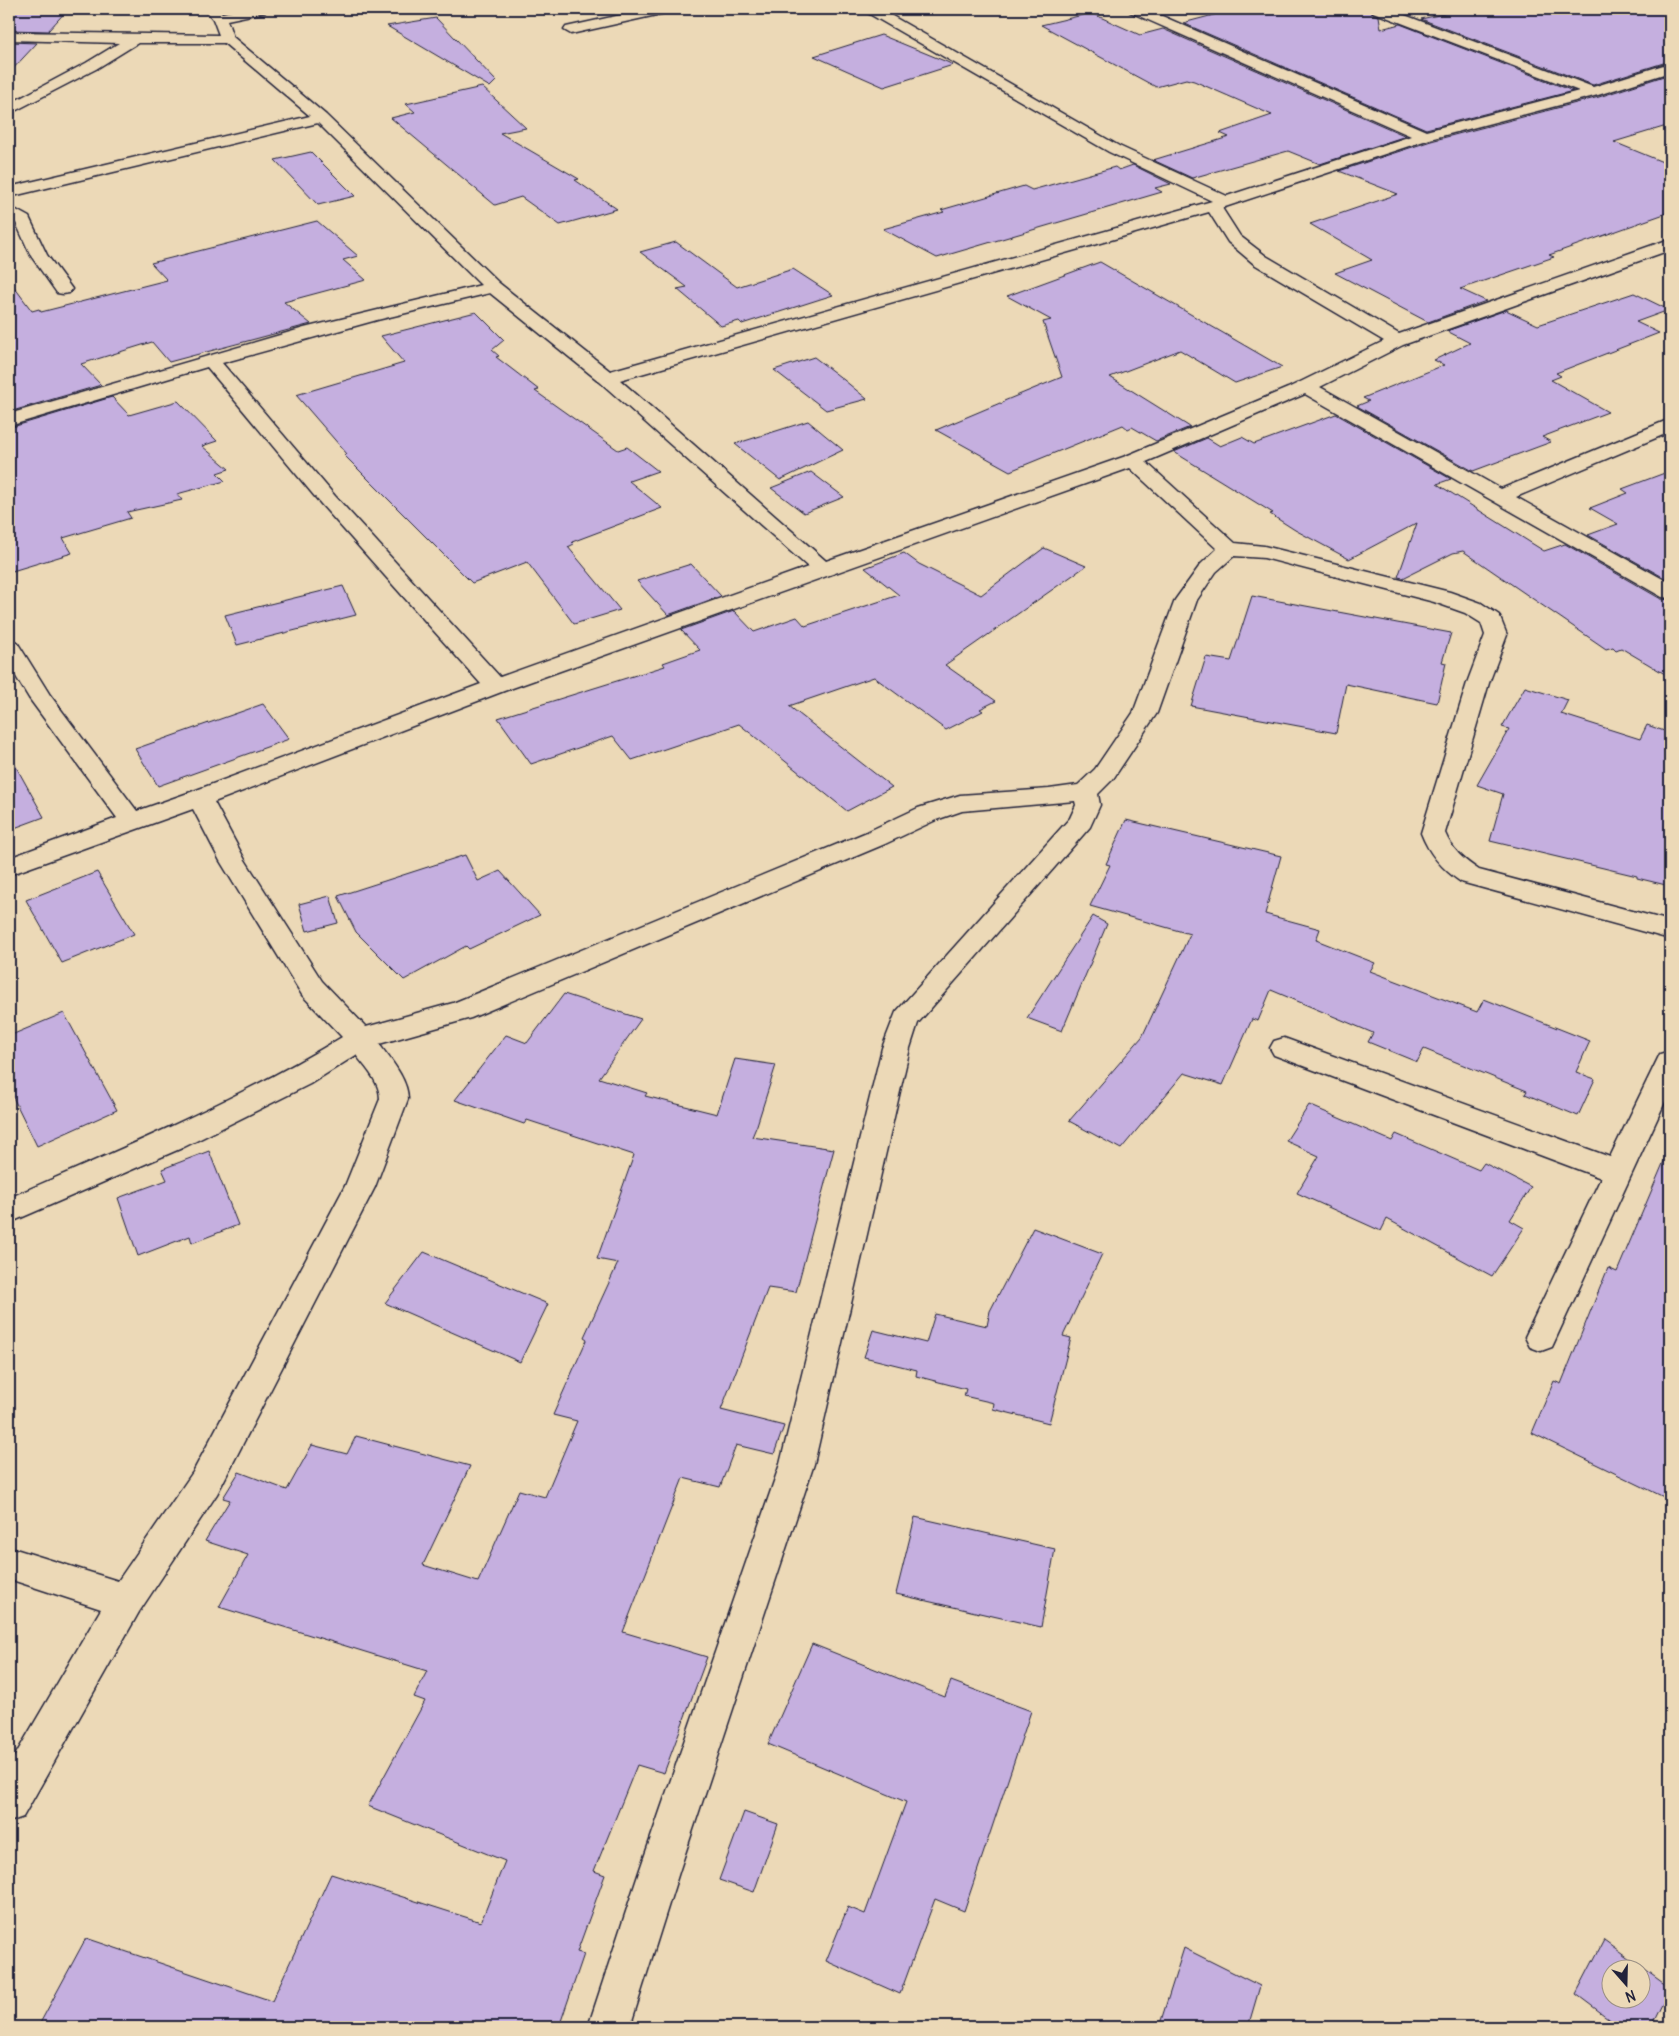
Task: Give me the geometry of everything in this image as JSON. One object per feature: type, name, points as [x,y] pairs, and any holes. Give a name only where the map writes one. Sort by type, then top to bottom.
[{"type":"street","points":[[260,9],[215,13],[228,39],[321,118],[492,288],[607,378],[823,569]]},
{"type":"street","points":[[572,30],[665,9]]},
{"type":"street","points":[[871,9],[1114,149],[1220,204],[1234,239],[1260,260],[1397,341]]},
{"type":"street","points":[[1135,9],[1425,136]]},
{"type":"street","points":[[1383,11],[1405,9]]},
{"type":"street","points":[[1383,11],[1593,92]]},
{"type":"street","points":[[9,36],[228,39]]},
{"type":"street","points":[[9,110],[91,66],[135,39]]},
{"type":"street","points":[[607,378],[1220,204],[1425,136],[1593,92],[1670,68]]},
{"type":"street","points":[[9,192],[321,118]]},
{"type":"street","points":[[9,211],[23,220],[39,256],[63,289]]},
{"type":"street","points":[[9,867],[200,798],[496,686],[1133,460],[1306,387],[1397,341],[1670,244]]},
{"type":"street","points":[[9,420],[211,361],[410,306],[492,288]]},
{"type":"street","points":[[211,361],[328,500],[496,686]]},
{"type":"street","points":[[1306,387],[1670,592]]},
{"type":"street","points":[[1501,496],[1670,425]]},
{"type":"street","points":[[1133,460],[1229,549],[1264,552],[1442,597],[1473,608],[1491,620],[1496,635],[1478,683],[1433,833],[1437,844],[1451,864],[1470,876],[1670,930]]},
{"type":"street","points":[[9,1211],[172,1140],[300,1076],[360,1039],[461,1011],[876,838],[927,814],[960,802],[1049,797],[1085,792],[1104,774],[1145,713],[1186,600],[1208,568],[1229,549]]},
{"type":"street","points":[[9,647],[40,698],[132,821]]},
{"type":"street","points":[[609,2027],[659,1872],[797,1464],[896,1048],[906,1019],[1081,821],[1088,805],[1085,792]]},
{"type":"street","points":[[9,1803],[126,1600],[205,1483],[360,1187],[394,1100],[394,1092],[384,1072],[360,1039],[312,988],[233,861],[200,798]]},
{"type":"street","points":[[1284,1048],[1618,1172]]},
{"type":"street","points":[[1541,1337],[1670,1061]]},
{"type":"street","points":[[9,1563],[126,1600]]},
{"type":"building","points":[[9,9],[68,9],[48,31],[9,30]]},
{"type":"building","points":[[1236,9],[1370,9],[1372,14],[1379,16],[1381,29],[1400,24],[1573,91],[1426,129],[1183,23]]},
{"type":"building","points":[[1465,9],[1670,9],[1670,61],[1593,85],[1421,19]]},
{"type":"building","points":[[1091,13],[1140,35],[1163,29],[1406,136],[1320,164],[1288,151],[1192,178],[1153,160],[1229,137],[1220,133],[1272,115],[1186,79],[1156,87],[1041,25]]},
{"type":"building","points":[[436,18],[496,81],[490,87],[387,26]]},
{"type":"building","points":[[881,35],[953,65],[884,87],[814,56]]},
{"type":"building","points":[[9,42],[37,43],[9,73]]},
{"type":"building","points":[[1670,74],[1670,125],[1614,142],[1670,165],[1670,212],[1549,255],[1554,257],[1460,289],[1486,301],[1428,322],[1335,273],[1372,260],[1310,224],[1398,194],[1339,171],[1431,141],[1599,97]]},
{"type":"building","points":[[482,87],[526,128],[500,133],[579,179],[575,180],[617,209],[560,225],[521,197],[495,205],[391,118],[415,112],[406,104]]},
{"type":"building","points":[[311,152],[355,196],[318,205],[275,160]]},
{"type":"building","points":[[1133,165],[1171,184],[1155,188],[1162,192],[937,258],[883,229],[944,212],[941,210],[1024,186],[1032,190],[1115,167],[1119,170]]},
{"type":"building","points":[[317,221],[358,256],[343,260],[366,280],[284,302],[311,324],[169,362],[152,342],[81,364],[101,385],[9,412],[9,280],[32,311],[39,309],[41,312],[167,280],[151,263]]},
{"type":"building","points":[[676,242],[737,287],[793,269],[833,295],[742,324],[739,321],[721,326],[677,289],[687,287],[640,252]]},
{"type":"building","points":[[1100,262],[1282,367],[1235,383],[1180,350],[1110,377],[1190,427],[1156,441],[1132,427],[1128,429],[1123,425],[1010,471],[936,430],[1000,403],[1002,404],[1004,401],[1062,377],[1043,322],[1051,320],[1007,296]]},
{"type":"building","points":[[1634,293],[1669,310],[1636,322],[1659,333],[1556,373],[1561,376],[1551,380],[1608,412],[1542,437],[1551,442],[1473,471],[1357,406],[1369,401],[1363,398],[1444,365],[1434,360],[1470,343],[1447,331],[1506,310],[1538,325]]},
{"type":"building","points":[[476,312],[504,340],[492,350],[499,356],[496,357],[539,390],[535,391],[618,450],[627,447],[658,471],[629,481],[662,508],[572,542],[574,544],[568,547],[620,610],[574,624],[527,562],[472,583],[344,455],[347,454],[296,395],[404,363],[381,336]]},
{"type":"building","points":[[814,357],[867,399],[826,410],[774,370]]},
{"type":"building","points":[[112,397],[129,415],[178,401],[217,441],[202,446],[229,469],[217,473],[225,481],[177,494],[182,500],[127,512],[131,518],[63,538],[72,553],[9,572],[9,428]]},
{"type":"building","points":[[1336,414],[1451,479],[1437,484],[1544,551],[1565,544],[1661,599],[1670,600],[1670,677],[1621,648],[1616,650],[1613,647],[1606,649],[1463,551],[1453,553],[1403,578],[1398,577],[1417,523],[1349,559],[1295,530],[1270,514],[1273,513],[1174,452],[1207,438],[1220,446],[1242,437],[1254,444]]},
{"type":"building","points":[[808,421],[843,450],[780,480],[735,444]]},
{"type":"building","points":[[1670,471],[1670,581],[1588,535],[1618,524],[1590,508],[1628,493],[1622,489]]},
{"type":"building","points":[[811,472],[844,497],[804,513],[771,488]]},
{"type":"building","points":[[1044,548],[1086,566],[945,665],[996,701],[980,709],[983,711],[946,730],[874,677],[789,706],[892,787],[847,811],[739,724],[632,760],[613,736],[531,764],[498,718],[665,666],[663,663],[700,650],[681,630],[734,611],[754,632],[797,617],[805,626],[899,595],[865,568],[904,553],[919,564],[981,595]]},
{"type":"building","points":[[691,564],[721,596],[668,615],[637,581]]},
{"type":"building","points":[[343,586],[356,615],[237,645],[225,615]]},
{"type":"building","points":[[1252,596],[1451,633],[1442,662],[1446,663],[1437,703],[1346,684],[1336,733],[1191,706],[1206,657],[1231,661]]},
{"type":"building","points":[[1525,687],[1568,700],[1561,714],[1640,739],[1647,725],[1670,733],[1670,886],[1637,878],[1637,876],[1490,841],[1503,794],[1477,785],[1509,729],[1502,727]]},
{"type":"building","points":[[263,704],[289,739],[158,786],[135,749]]},
{"type":"building","points":[[9,754],[44,817],[9,830]]},
{"type":"building","points":[[1126,820],[1281,856],[1265,914],[1320,929],[1316,940],[1375,963],[1370,971],[1477,1012],[1484,999],[1590,1041],[1576,1072],[1595,1079],[1578,1116],[1525,1094],[1527,1091],[1424,1049],[1417,1062],[1368,1042],[1373,1033],[1271,990],[1258,1021],[1252,1019],[1223,1085],[1184,1073],[1121,1149],[1069,1121],[1142,1037],[1190,934],[1090,906],[1110,865],[1106,864]]},
{"type":"building","points":[[465,855],[478,881],[500,871],[540,915],[469,949],[466,946],[404,980],[356,932],[338,896]]},
{"type":"building","points":[[97,872],[134,934],[62,963],[26,900]]},
{"type":"building","points":[[330,896],[338,923],[307,931],[299,904]]},
{"type":"building","points":[[1093,916],[1107,924],[1062,1031],[1027,1018]]},
{"type":"building","points":[[564,994],[641,1019],[599,1078],[647,1093],[645,1096],[717,1114],[735,1059],[776,1065],[752,1137],[834,1149],[796,1292],[768,1288],[721,1410],[784,1426],[774,1454],[736,1445],[720,1487],[683,1478],[623,1632],[707,1657],[664,1773],[637,1765],[594,1871],[605,1875],[577,1952],[584,1954],[559,2027],[38,2027],[86,1938],[272,2001],[331,1874],[481,1922],[505,1861],[368,1806],[425,1701],[414,1697],[427,1671],[219,1607],[248,1555],[205,1541],[230,1500],[223,1498],[239,1472],[287,1490],[312,1445],[347,1454],[356,1436],[470,1466],[423,1565],[478,1582],[519,1490],[545,1497],[577,1421],[553,1415],[587,1339],[584,1337],[618,1263],[597,1259],[634,1155],[527,1120],[524,1124],[455,1100],[506,1035],[527,1043]]},
{"type":"building","points":[[64,1013],[117,1110],[37,1146],[9,1089],[9,1036]]},
{"type":"building","points":[[1309,1105],[1392,1141],[1396,1134],[1479,1170],[1484,1163],[1531,1187],[1510,1220],[1524,1228],[1492,1276],[1387,1219],[1381,1231],[1297,1193],[1319,1156],[1286,1141]]},
{"type":"building","points":[[1670,1147],[1670,1500],[1532,1433],[1554,1381],[1561,1384],[1608,1268],[1617,1272]]},
{"type":"building","points":[[209,1151],[238,1225],[192,1243],[190,1236],[138,1256],[118,1198],[167,1180],[162,1169]]},
{"type":"building","points":[[1033,1228],[1102,1254],[1063,1336],[1071,1338],[1049,1423],[993,1409],[994,1403],[964,1396],[966,1389],[916,1376],[917,1370],[864,1357],[873,1330],[926,1343],[935,1314],[987,1326],[990,1311]]},
{"type":"building","points":[[424,1252],[548,1304],[520,1362],[385,1303]]},
{"type":"building","points":[[915,1517],[1055,1549],[1041,1627],[896,1594]]},
{"type":"building","points":[[812,1644],[945,1697],[951,1681],[1031,1711],[964,1911],[935,1899],[900,1994],[826,1961],[848,1907],[865,1914],[906,1802],[768,1744]]},
{"type":"building","points":[[744,1812],[778,1824],[754,1892],[719,1880]]},
{"type":"building","points":[[1604,1940],[1629,1958],[1602,1958],[1602,2008],[1652,2008],[1652,1975],[1670,1988],[1651,2027],[1620,2027],[1576,1994]]},
{"type":"building","points":[[1184,1948],[1260,1986],[1248,2027],[1159,2027]]}]
